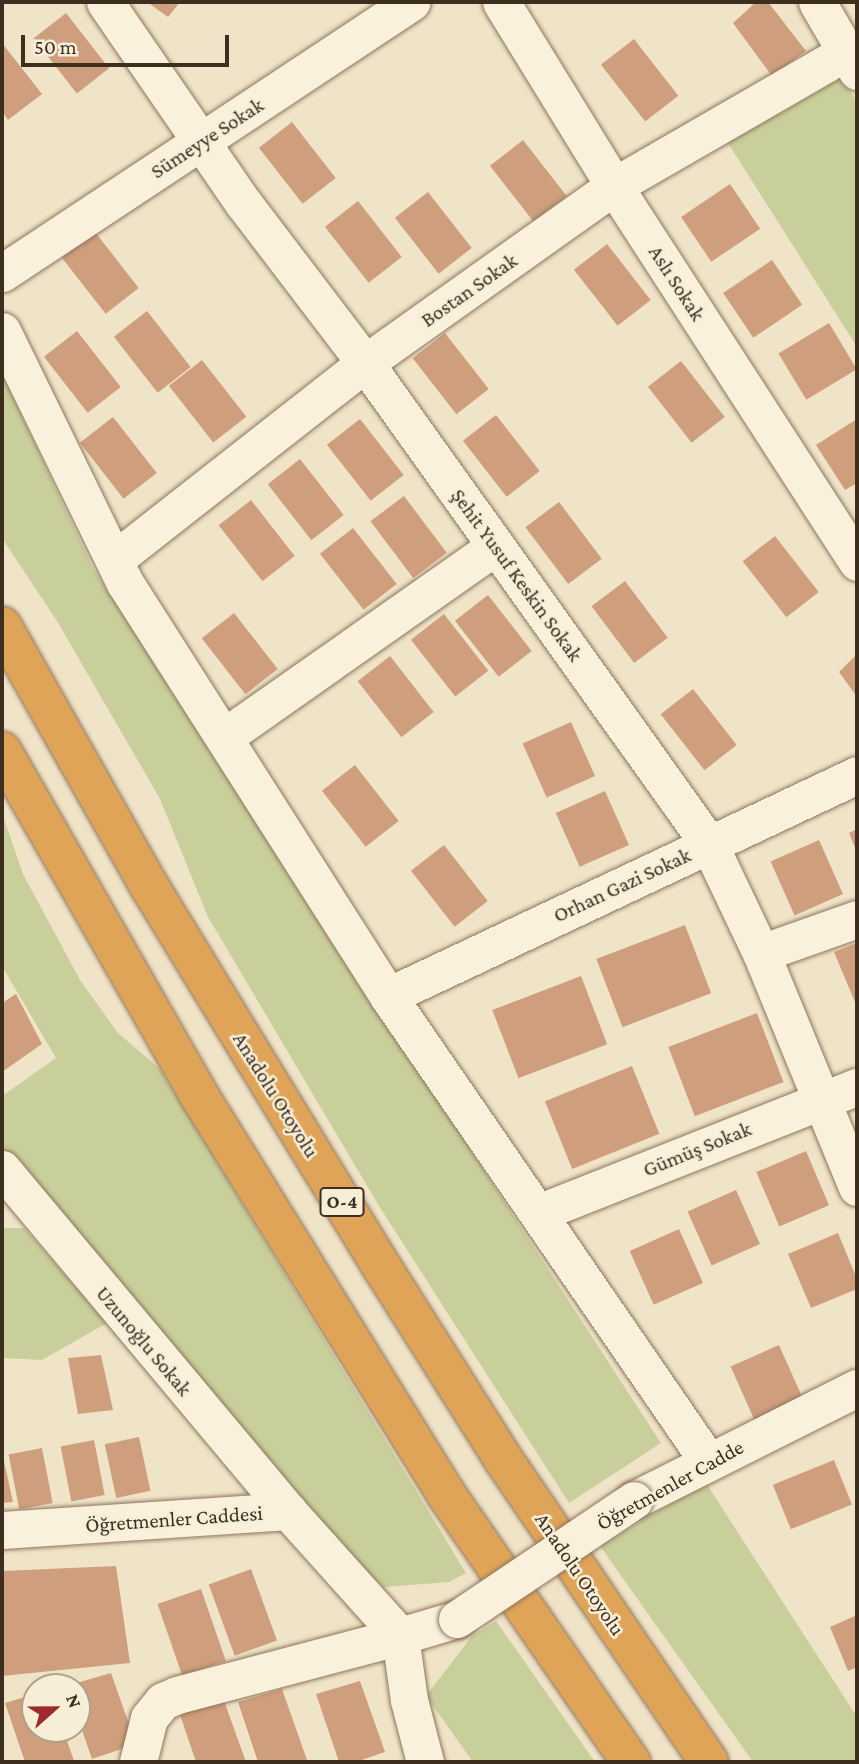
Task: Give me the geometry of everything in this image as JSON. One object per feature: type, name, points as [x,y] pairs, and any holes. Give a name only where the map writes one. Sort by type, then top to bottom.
[{"type":"highway","name":"Anadolu Otoyolu","points":[[2,626],[151,889],[383,1269],[501,1456],[709,1762]]},
{"type":"highway","points":[[2,751],[193,1085],[425,1460],[631,1762]]},
{"type":"street","name":"Şehit Yusuf Keskin Sokak","points":[[105,2],[244,204],[365,363],[709,844],[761,953],[857,1188]]},
{"type":"street","name":"Sümeyye Sokak","points":[[2,273],[412,2]]},
{"type":"street","name":"Aslı Sokak","points":[[501,2],[614,186],[857,562]]},
{"type":"street","points":[[817,2],[852,62]]},
{"type":"street","name":"Bostan Sokak","points":[[114,560],[365,363],[614,186],[852,62]]},
{"type":"street","points":[[2,331],[125,583],[388,996],[708,1461]]},
{"type":"street","points":[[224,737],[496,546]]},
{"type":"street","name":"Orhan Gazi Sokak","points":[[388,996],[857,775]]},
{"type":"street","points":[[761,953],[857,919]]},
{"type":"street","name":"Gümüş Sokak","points":[[538,1213],[857,1087]]},
{"type":"street","name":"Uzunoğlu Sokak","points":[[2,1169],[19,1211],[288,1511]]},
{"type":"street","name":"Öğretmenler Cadde","points":[[400,1636],[457,1619],[634,1500],[857,1388]]},
{"type":"street","name":"Öğretmenler Caddesi","points":[[2,1531],[288,1511],[400,1636]]},
{"type":"street","points":[[138,1762],[149,1718],[163,1701],[400,1636],[409,1700],[425,1762]]},
{"type":"green space","points":[[843,77],[857,103],[857,347],[728,143]]},
{"type":"green space","points":[[2,374],[94,570],[661,1443],[569,1503],[379,1206],[208,917],[160,799],[57,621],[2,538]]},
{"type":"green space","points":[[2,813],[23,874],[80,980],[118,1033],[160,1069],[466,1573],[449,1582],[384,1587],[340,1547],[2,1151],[2,1096],[56,1058],[2,966]]},
{"type":"green space","points":[[2,1228],[24,1228],[107,1323],[42,1360],[2,1358]]},
{"type":"green space","points":[[706,1483],[857,1717],[857,1762],[753,1762],[600,1546]]},
{"type":"green space","points":[[496,1621],[595,1762],[473,1762],[426,1696],[472,1636]]},
{"type":"building","points":[[147,2],[180,2],[168,17]]},
{"type":"building","points":[[756,2],[768,2],[806,51],[772,76],[733,23]]},
{"type":"building","points":[[66,13],[109,68],[77,93],[34,38]]},
{"type":"building","points":[[634,39],[678,96],[645,122],[601,65]]},
{"type":"building","points":[[2,43],[42,94],[8,120],[2,111]]},
{"type":"building","points":[[292,122],[336,178],[303,204],[259,148]]},
{"type":"building","points":[[523,140],[567,196],[534,222],[490,166]]},
{"type":"building","points":[[730,184],[760,229],[711,262],[681,217]]},
{"type":"building","points":[[428,192],[472,248],[439,274],[395,218]]},
{"type":"building","points":[[358,201],[402,257],[369,283],[325,227]]},
{"type":"building","points":[[95,232],[139,288],[106,314],[62,258]]},
{"type":"building","points":[[607,244],[651,300],[618,326],[574,270]]},
{"type":"building","points":[[772,260],[802,305],[753,338],[723,293]]},
{"type":"building","points":[[147,311],[191,367],[158,393],[114,337]]},
{"type":"building","points":[[829,323],[857,369],[806,400],[778,353]]},
{"type":"building","points":[[77,331],[121,387],[88,413],[44,357]]},
{"type":"building","points":[[445,333],[489,389],[456,414],[413,358]]},
{"type":"building","points":[[202,360],[246,417],[213,443],[169,386]]},
{"type":"building","points":[[681,361],[725,417],[692,443],[648,387]]},
{"type":"building","points":[[496,415],[540,471],[507,497],[463,441]]},
{"type":"building","points":[[113,417],[157,473],[124,499],[80,443]]},
{"type":"building","points":[[360,419],[404,475],[371,501],[327,445]]},
{"type":"building","points":[[857,419],[857,483],[845,490],[816,445]]},
{"type":"building","points":[[300,459],[344,515],[311,540],[268,484]]},
{"type":"building","points":[[404,496],[447,553],[413,578],[370,521]]},
{"type":"building","points":[[251,500],[295,556],[262,581],[219,525]]},
{"type":"building","points":[[559,502],[602,559],[568,584],[525,527]]},
{"type":"building","points":[[353,528],[397,584],[364,610],[320,554]]},
{"type":"building","points":[[775,536],[819,592],[786,617],[743,561]]},
{"type":"building","points":[[625,581],[668,638],[634,663],[591,606]]},
{"type":"building","points":[[488,595],[532,651],[499,677],[455,621]]},
{"type":"building","points":[[234,613],[278,669],[245,694],[202,638]]},
{"type":"building","points":[[444,614],[488,671],[455,697],[411,640]]},
{"type":"building","points":[[857,654],[857,697],[839,672]]},
{"type":"building","points":[[390,656],[434,712],[401,737],[358,681]]},
{"type":"building","points":[[693,689],[737,745],[704,770],[661,714]]},
{"type":"building","points":[[571,722],[595,776],[547,797],[523,744]]},
{"type":"building","points":[[355,765],[399,821],[366,847],[322,791]]},
{"type":"building","points":[[605,791],[629,845],[580,867],[556,813]]},
{"type":"building","points":[[857,829],[857,853],[849,833]]},
{"type":"building","points":[[819,840],[843,894],[795,915],[771,862]]},
{"type":"building","points":[[444,845],[488,901],[455,927],[411,871]]},
{"type":"building","points":[[685,925],[711,993],[622,1027],[596,959]]},
{"type":"building","points":[[857,943],[857,1007],[834,952]]},
{"type":"building","points":[[581,976],[607,1044],[518,1078],[492,1010]]},
{"type":"building","points":[[16,994],[42,1044],[2,1072],[2,1003]]},
{"type":"building","points":[[757,1013],[784,1082],[695,1116],[668,1047]]},
{"type":"building","points":[[632,1066],[659,1134],[572,1169],[545,1101]]},
{"type":"building","points":[[806,1151],[829,1205],[779,1226],[756,1172]]},
{"type":"building","points":[[736,1190],[760,1244],[712,1265],[688,1212]]},
{"type":"building","points":[[679,1229],[703,1283],[654,1305],[630,1251]]},
{"type":"building","points":[[838,1233],[857,1279],[857,1289],[811,1308],[788,1254]]},
{"type":"building","points":[[779,1345],[803,1400],[755,1421],[731,1367]]},
{"type":"building","points":[[101,1355],[113,1410],[78,1414],[68,1358]]},
{"type":"building","points":[[139,1437],[150,1491],[116,1498],[105,1444]]},
{"type":"building","points":[[94,1440],[105,1495],[71,1501],[61,1446]]},
{"type":"building","points":[[42,1448],[53,1503],[19,1509],[9,1454]]},
{"type":"building","points":[[2,1452],[13,1502],[2,1503]]},
{"type":"building","points":[[834,1460],[852,1505],[791,1529],[773,1485]]},
{"type":"building","points":[[116,1566],[130,1663],[2,1676],[2,1571]]},
{"type":"building","points":[[251,1569],[277,1640],[235,1656],[209,1584]]},
{"type":"building","points":[[201,1589],[226,1661],[182,1676],[158,1604]]},
{"type":"building","points":[[857,1615],[857,1667],[848,1671],[830,1627]]},
{"type":"building","points":[[111,1673],[136,1744],[92,1759],[86,1743],[91,1743],[91,1679]]},
{"type":"building","points":[[360,1681],[385,1752],[356,1762],[339,1762],[316,1694]]},
{"type":"building","points":[[282,1689],[307,1760],[258,1762],[238,1702]]},
{"type":"building","points":[[222,1695],[246,1762],[196,1762],[178,1709]]},
{"type":"building","points":[[21,1698],[21,1743],[68,1743],[74,1761],[25,1762],[5,1703]]}]
